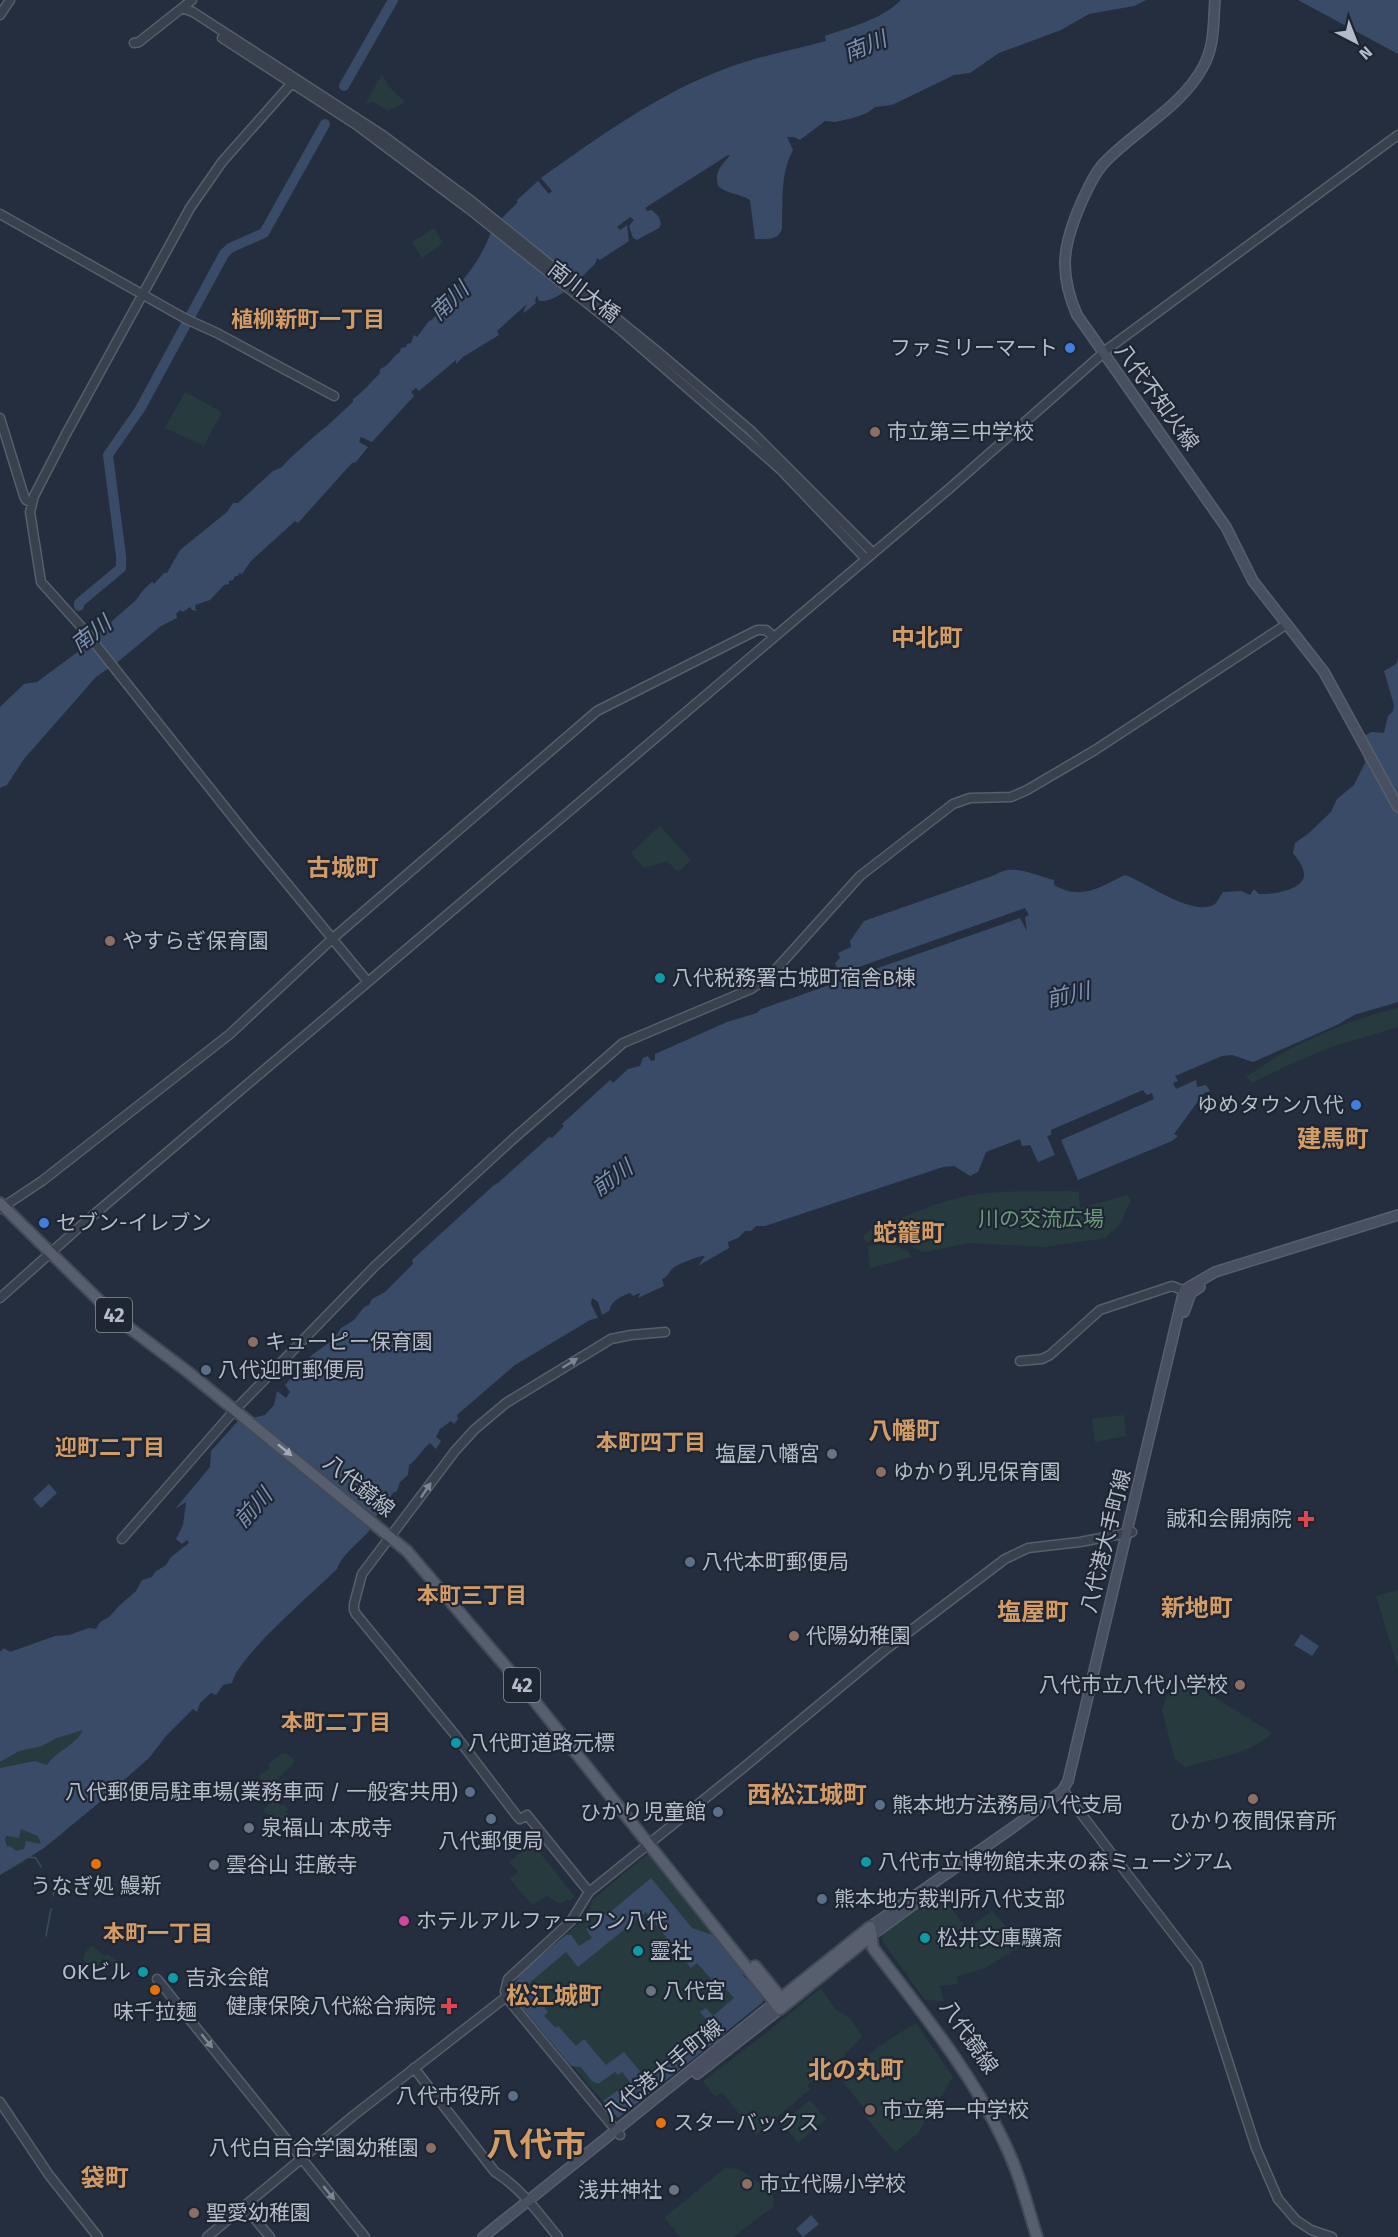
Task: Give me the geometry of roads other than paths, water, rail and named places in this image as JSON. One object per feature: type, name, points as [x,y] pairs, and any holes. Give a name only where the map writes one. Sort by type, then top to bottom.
[{"type":"main road","name":"八代不知火線","points":[[1214,3],[1211,47],[1199,74],[1178,99],[1103,165],[1088,188],[1070,229],[1064,261],[1067,287],[1077,315],[1226,527],[1253,581],[1324,672],[1398,807]]},
{"type":"main road","name":"八代鏡線","points":[[1,1206],[119,1320],[188,1372],[407,1551],[469,1622],[780,2004]]},
{"type":"main road","points":[[1188,1292],[1215,1272],[1398,1215]]},
{"type":"main road","points":[[1188,1292],[1212,1279],[1318,1244],[1398,1221]]},
{"type":"main road","name":"八代港大手町線","points":[[871,1931],[1062,1791],[1068,1781],[1188,1292]]},
{"type":"main road","name":"八代港大手町線","points":[[1066,1794],[1074,1783],[1130,1532]]},
{"type":"main road","points":[[780,2004],[871,1931],[1066,1794]]},
{"type":"main road","name":"八代鏡線","points":[[871,1931],[873,1948],[977,2090],[1005,2142],[1025,2194],[1037,2237]]},
{"type":"main road","name":"八代鏡線","points":[[871,1931],[980,2085],[1013,2148],[1031,2192],[1044,2237]]},
{"type":"main road","name":"八代港大手町線","points":[[492,2237],[780,2004]]},
{"type":"main road","name":"八代港大手町線","points":[[483,2237],[530,2204]]},
{"type":"street","points":[[0,15],[10,0]]},
{"type":"street","points":[[134,43],[139,42],[192,0]]},
{"type":"street","points":[[182,8],[193,12],[381,134],[471,206]]},
{"type":"street","points":[[182,8],[186,15],[358,126],[471,206]]},
{"type":"street","points":[[289,74],[291,84]]},
{"type":"street","points":[[291,84],[222,162],[190,208],[66,434],[32,503],[30,512],[41,582],[85,631],[368,982]]},
{"type":"street","points":[[0,1298],[1103,354],[1398,135]]},
{"type":"street","name":"南川大橋","points":[[471,206],[695,382],[773,451],[869,556]]},
{"type":"street","points":[[0,214],[189,320],[334,396]]},
{"type":"street","points":[[601,310],[761,452],[869,556]]},
{"type":"street","points":[[0,418],[24,495],[26,500],[32,503]]},
{"type":"street","points":[[122,1539],[195,1454],[406,1236],[623,1043],[734,997],[769,977],[861,876],[954,804],[970,798],[1011,796],[1027,790],[1095,750],[1287,624]]},
{"type":"street","points":[[1,1206],[42,1181],[230,1034],[332,939],[597,711],[757,630],[764,629],[774,637]]},
{"type":"street","points":[[1020,1361],[1042,1359],[1050,1355],[1100,1310],[1172,1286],[1188,1292]]},
{"type":"street","points":[[589,1892],[527,1815],[520,1819],[517,1816],[354,1610],[362,1574],[388,1535],[455,1450],[474,1430],[506,1402],[611,1340],[631,1335],[665,1332]]},
{"type":"street","points":[[618,2133],[506,1997],[508,1979],[572,1921],[589,1892],[900,1638],[1005,1559],[1028,1548],[1080,1542],[1130,1532]]},
{"type":"street","points":[[1066,1794],[1197,1965],[1256,2148],[1278,2199],[1299,2222],[1311,2230],[1332,2237]]},
{"type":"street","points":[[157,1979],[365,2237]]},
{"type":"street","points":[[207,2237],[414,2068],[506,1997]]},
{"type":"street","points":[[414,2068],[489,2165],[530,2204],[558,2237]]},
{"type":"street","points":[[0,2102],[49,2175],[98,2237]]},
{"type":"street","points":[[244,2206],[270,2237]]},
{"type":"water","name":"南川","points":[[901,0],[1146,0],[1134,6],[1089,14],[1061,30],[999,53],[970,73],[954,75],[892,105],[875,107],[853,118],[835,122],[825,121],[800,140],[787,137],[793,150],[784,178],[782,229],[778,236],[755,239],[750,200],[718,186],[718,172],[730,155],[645,208],[647,211],[652,210],[659,217],[661,224],[659,228],[637,240],[633,238],[629,226],[634,220],[630,217],[617,227],[620,230],[627,225],[629,241],[600,260],[597,258],[595,264],[577,282],[554,298],[539,301],[537,295],[536,303],[524,313],[527,304],[497,331],[499,335],[463,357],[456,364],[456,360],[419,391],[416,388],[411,392],[414,396],[372,442],[361,437],[359,442],[368,447],[356,462],[352,463],[298,523],[295,521],[251,561],[242,574],[235,576],[210,600],[195,605],[196,611],[190,607],[183,612],[180,610],[176,614],[177,618],[161,626],[96,677],[24,759],[7,785],[0,788],[0,707],[24,684],[37,682],[87,645],[136,600],[144,589],[167,573],[180,550],[227,512],[233,503],[238,503],[273,471],[282,467],[353,402],[353,399],[380,373],[380,369],[400,352],[401,348],[411,343],[414,335],[417,337],[429,321],[446,307],[441,300],[470,270],[483,251],[491,232],[494,233],[501,219],[518,202],[516,201],[538,181],[549,194],[552,191],[541,178],[608,131],[702,78],[739,64],[826,41],[825,36],[875,18]]},
{"type":"water","points":[[1298,0],[1398,0],[1398,54]]},
{"type":"water","name":"前川","points":[[1398,659],[1398,1002],[1354,1015],[1337,1025],[1253,1062],[1232,1055],[1222,1056],[1175,1076],[1178,1081],[1173,1083],[1176,1089],[1196,1080],[1197,1087],[1206,1085],[1210,1091],[1204,1093],[1174,1134],[1178,1136],[1172,1141],[1078,1180],[1061,1140],[1154,1099],[1152,1093],[1147,1095],[1143,1090],[1051,1130],[1051,1135],[1047,1136],[1055,1155],[1038,1162],[1030,1145],[1022,1146],[1020,1139],[986,1152],[978,1172],[970,1176],[954,1166],[943,1167],[765,1226],[756,1226],[751,1231],[745,1231],[738,1238],[728,1242],[729,1248],[698,1266],[705,1256],[675,1267],[662,1279],[664,1286],[638,1298],[640,1293],[633,1296],[630,1293],[614,1302],[609,1311],[602,1315],[598,1302],[592,1298],[591,1304],[598,1318],[590,1320],[515,1365],[457,1415],[458,1419],[454,1424],[451,1421],[440,1429],[436,1437],[441,1441],[436,1449],[430,1443],[409,1465],[408,1475],[400,1482],[397,1491],[393,1493],[368,1528],[370,1530],[347,1553],[337,1569],[247,1657],[232,1683],[223,1685],[216,1695],[211,1693],[200,1703],[197,1712],[193,1709],[166,1736],[149,1758],[95,1806],[44,1848],[0,1875],[0,1768],[35,1761],[47,1765],[83,1730],[57,1738],[42,1746],[19,1751],[0,1762],[0,1652],[4,1648],[10,1652],[55,1636],[69,1635],[89,1628],[96,1629],[100,1622],[109,1617],[136,1591],[142,1580],[152,1577],[155,1572],[166,1565],[171,1557],[189,1543],[187,1540],[182,1544],[176,1539],[183,1525],[186,1502],[175,1509],[210,1467],[211,1451],[238,1421],[265,1415],[274,1405],[277,1391],[286,1398],[290,1392],[285,1385],[312,1355],[334,1339],[341,1328],[354,1320],[372,1299],[385,1292],[413,1264],[412,1260],[494,1185],[549,1137],[552,1138],[564,1126],[562,1124],[610,1080],[613,1083],[628,1069],[640,1066],[643,1058],[648,1056],[651,1061],[655,1060],[655,1054],[727,1022],[757,1013],[761,1009],[1020,918],[1027,931],[1025,917],[1029,915],[1025,908],[839,974],[835,963],[840,958],[838,953],[851,947],[850,941],[864,921],[1009,870],[1031,873],[1054,880],[1054,885],[1073,892],[1090,890],[1125,875],[1182,903],[1206,907],[1215,904],[1223,892],[1241,891],[1250,895],[1254,889],[1259,894],[1264,894],[1293,888],[1303,880],[1304,875],[1302,866],[1293,853],[1295,843],[1331,812],[1337,799],[1354,785],[1365,763],[1361,745],[1364,736],[1372,732],[1384,733],[1388,716],[1393,711],[1394,705],[1384,671],[1396,664]],"holes":[[[21,1829],[38,1836],[41,1844],[26,1841],[24,1849],[16,1851],[10,1846],[7,1847],[5,1839],[7,1836],[19,1838]]]},
{"type":"water","points":[[49,1484],[57,1493],[41,1508],[33,1499]]},
{"type":"water","points":[[1301,1634],[1319,1646],[1312,1656],[1294,1645]]},
{"type":"water","points":[[651,1878],[692,1928],[713,1935],[764,2000],[715,2044],[712,2044],[618,2118],[603,2101],[630,2082],[622,2072],[618,2075],[615,2072],[598,2084],[592,2081],[581,2067],[571,2066],[516,2000],[514,1986],[520,1973],[566,1935],[571,1935],[579,1946],[592,1938],[586,1929],[606,1913],[608,1914]],"holes":[[[646,1912],[691,1968],[697,1963],[712,1980],[716,1977],[734,1998],[713,2016],[706,2008],[700,2012],[717,2032],[701,2046],[694,2037],[644,2076],[624,2052],[606,2065],[584,2039],[576,2046],[558,2026],[556,2028],[544,2016],[548,2012],[527,1985],[566,1952],[578,1967]]]},
{"type":"water","points":[[811,2215],[819,2224],[803,2237],[796,2229]]},
{"type":"waterway","points":[[344,86],[393,0]]},
{"type":"waterway","points":[[79,606],[79,603],[121,568],[108,455],[140,409],[224,254],[230,248],[264,233],[325,124]]},
{"type":"waterway","points":[[29,1857],[36,1858],[41,1867]]},
{"type":"waterway","points":[[53,1896],[54,1891]]},
{"type":"waterway","points":[[46,1936],[51,1909]]},
{"type":"place","name":"ファミリーマート","points":[[1070,348]]},
{"type":"place","name":"市立第三中学校","points":[[875,432]]},
{"type":"place","name":"やすらぎ保育園","points":[[110,941]]},
{"type":"place","name":"八代税務署古城町宿舎B棟","points":[[660,978]]},
{"type":"place","name":"ゆめタウン八代","points":[[1356,1105]]},
{"type":"place","name":"セブン-イレブン","points":[[44,1223]]},
{"type":"place","name":"キューピー保育園","points":[[253,1342]]},
{"type":"place","name":"八代迎町郵便局","points":[[206,1370]]},
{"type":"place","name":"塩屋八幡宮","points":[[832,1454]]},
{"type":"place","name":"ゆかり乳児保育園","points":[[881,1472]]},
{"type":"place","name":"誠和会開病院","points":[[1306,1519]]},
{"type":"place","name":"八代本町郵便局","points":[[690,1562]]},
{"type":"place","name":"代陽幼稚園","points":[[794,1636]]},
{"type":"place","name":"八代市立八代小学校","points":[[1240,1685]]},
{"type":"place","name":"八代町道路元標","points":[[456,1743]]},
{"type":"place","name":"八代郵便局駐車場(業務車両 / 一般客共用)","points":[[470,1792]]},
{"type":"place","name":"ひかり夜間保育所","points":[[1253,1799]]},
{"type":"place","name":"熊本地方法務局八代支局","points":[[880,1805]]},
{"type":"place","name":"ひかり児童館","points":[[718,1812]]},
{"type":"place","name":"八代郵便局","points":[[491,1819]]},
{"type":"place","name":"泉福山 本成寺","points":[[249,1828]]},
{"type":"place","name":"八代市立博物館未来の森ミュージアム","points":[[866,1862]]},
{"type":"place","name":"うなぎ処 鰻新","points":[[96,1864]]},
{"type":"place","name":"雲谷山 荘厳寺","points":[[214,1865]]},
{"type":"place","name":"熊本地方裁判所八代支部","points":[[822,1899]]},
{"type":"place","name":"ホテルアルファーワン八代","points":[[404,1921]]},
{"type":"place","name":"松井文庫驥斎","points":[[925,1938]]},
{"type":"place","name":"靈社","points":[[638,1951]]},
{"type":"place","name":"OKビル","points":[[143,1972]]},
{"type":"place","name":"吉永会館","points":[[173,1978]]},
{"type":"place","name":"味千拉麺","points":[[155,1990]]},
{"type":"place","name":"八代宮","points":[[651,1991]]},
{"type":"place","name":"健康保険八代総合病院","points":[[449,2006]]},
{"type":"place","name":"八代市役所","points":[[513,2096]]},
{"type":"place","name":"市立第一中学校","points":[[870,2110]]},
{"type":"place","name":"スターバックス","points":[[661,2123]]},
{"type":"place","name":"八代白百合学園幼稚園","points":[[431,2148]]},
{"type":"place","name":"市立代陽小学校","points":[[747,2184]]},
{"type":"place","name":"浅井神社","points":[[674,2190]]},
{"type":"place","name":"聖愛幼稚園","points":[[194,2213]]},
{"type":"district","name":"植柳新町一丁目","points":[[308,319]]},
{"type":"district","name":"中北町","points":[[927,638]]},
{"type":"district","name":"古城町","points":[[343,868]]},
{"type":"district","name":"建馬町","points":[[1333,1139]]},
{"type":"district","name":"蛇籠町","points":[[909,1233]]},
{"type":"district","name":"八幡町","points":[[904,1431]]},
{"type":"district","name":"本町四丁目","points":[[651,1442]]},
{"type":"district","name":"迎町二丁目","points":[[110,1447]]},
{"type":"district","name":"本町三丁目","points":[[472,1595]]},
{"type":"district","name":"新地町","points":[[1197,1608]]},
{"type":"district","name":"塩屋町","points":[[1033,1612]]},
{"type":"district","name":"本町二丁目","points":[[336,1722]]},
{"type":"district","name":"西松江城町","points":[[807,1795]]},
{"type":"district","name":"本町一丁目","points":[[158,1933]]},
{"type":"district","name":"松江城町","points":[[554,1996]]},
{"type":"district","name":"北の丸町","points":[[856,2070]]},
{"type":"district","name":"八代市","points":[[536,2145]]},
{"type":"district","name":"袋町","points":[[105,2178]]},
{"type":"park label","name":"川の交流広場","points":[[1041,1219]]}]
